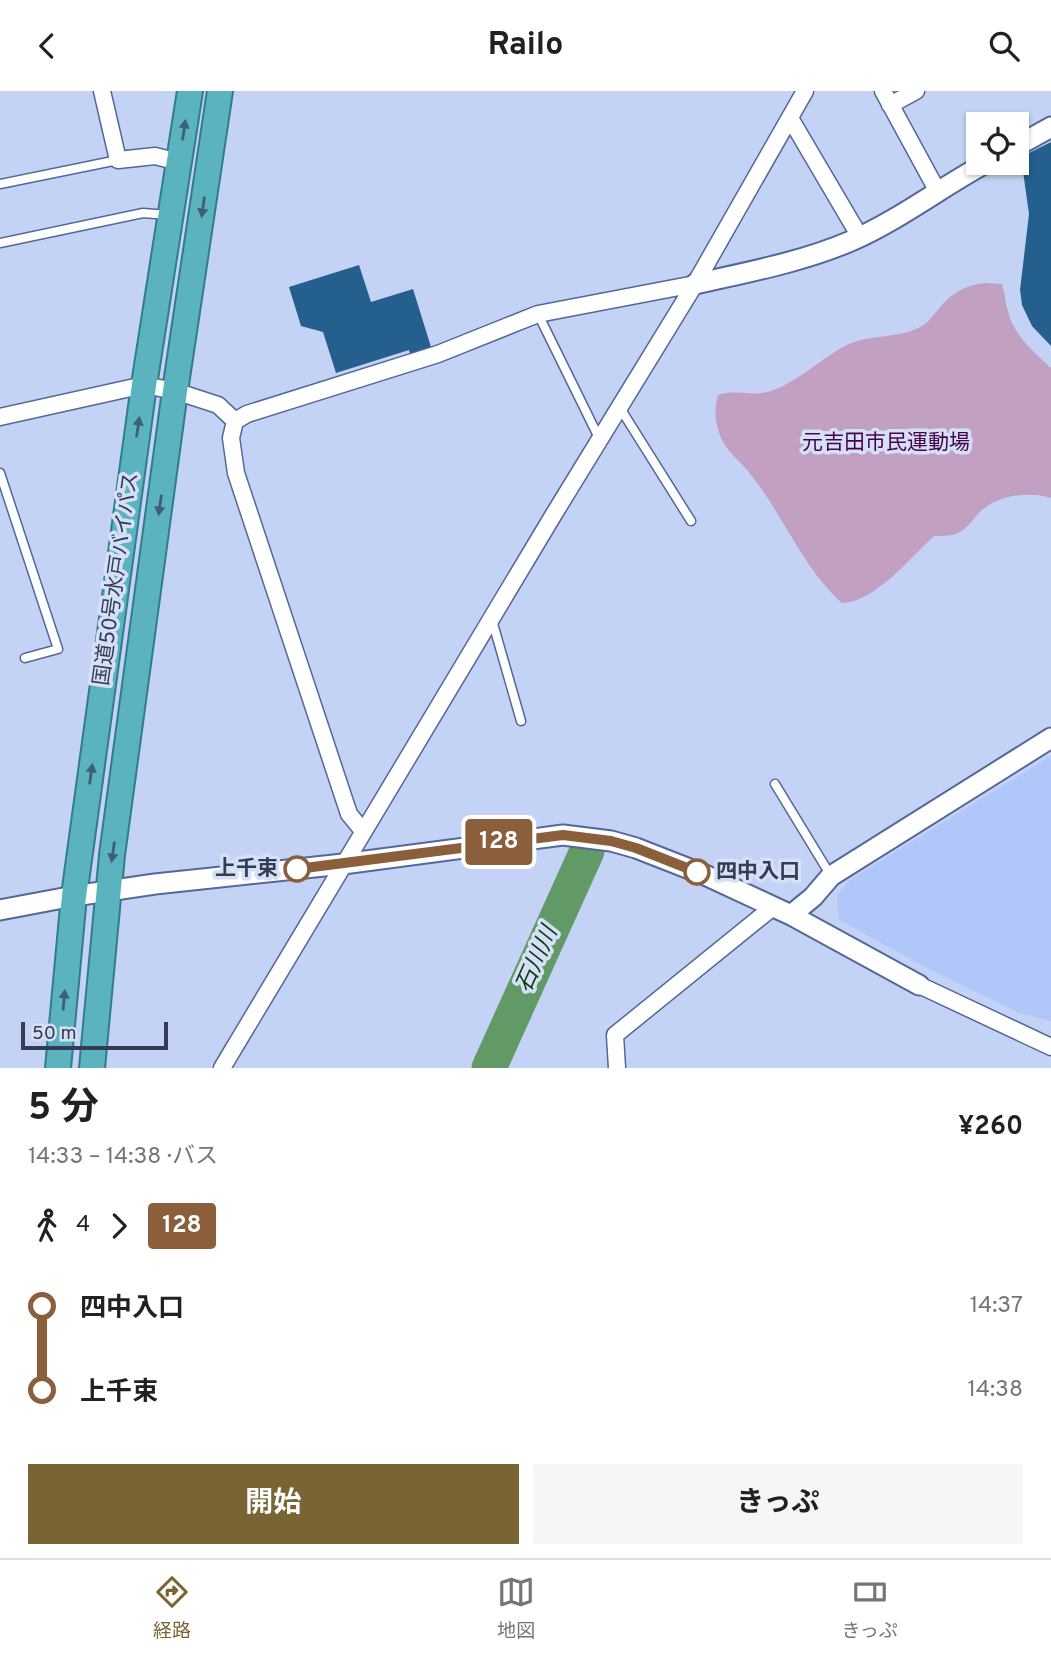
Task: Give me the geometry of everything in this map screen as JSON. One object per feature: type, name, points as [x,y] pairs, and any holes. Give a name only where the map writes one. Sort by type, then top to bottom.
[{"type":"highway","name":"国道50号水戸バイパス","points":[[58,1068],[74,895],[144,385],[190,91]]},
{"type":"highway","name":"国道50号水戸バイパス","points":[[92,1068],[108,891],[175,391],[220,91]]},
{"type":"street","points":[[102,91],[118,160],[155,156],[180,162]]},
{"type":"street","points":[[222,1068],[695,284],[805,91]]},
{"type":"street","points":[[916,91],[886,98],[938,192]]},
{"type":"street","points":[[790,118],[860,237]]},
{"type":"street","points":[[1029,139],[1051,127]]},
{"type":"street","points":[[363,831],[349,814],[236,473],[232,437],[235,421],[247,414],[438,354],[538,314],[695,284],[802,259],[860,237],[896,219],[966,175]]},
{"type":"street","points":[[0,417],[144,385],[175,391],[218,405],[235,421]]},
{"type":"street","points":[[617,1068],[615,1035],[782,911],[813,897],[831,876],[1051,738]]},
{"type":"street","points":[[0,910],[74,895],[218,876],[343,864],[527,838],[563,835],[590,837],[636,848],[705,875],[782,911],[919,985],[1051,1047]]},
{"type":"lane","points":[[0,184],[118,160]]},
{"type":"lane","points":[[0,243],[143,213],[171,215]]},
{"type":"lane","points":[[538,314],[600,440]]},
{"type":"lane","points":[[620,408],[691,521]]},
{"type":"lane","points":[[0,473],[58,649],[25,658]]},
{"type":"lane","points":[[492,617],[521,721]]},
{"type":"lane","points":[[775,784],[831,876]]},
{"type":"shaded area","points":[[1051,756],[1051,1021],[1017,1012],[927,968],[839,920],[837,895],[851,879]]},
{"type":"green space","name":"元吉田市民運動場","points":[[986,283],[1002,284],[1015,328],[1025,343],[1051,368],[1051,498],[1024,495],[996,501],[981,511],[960,532],[934,536],[867,595],[842,603],[816,574],[763,491],[724,444],[716,422],[718,395],[764,393],[782,387],[849,344],[904,333],[922,326],[952,295],[964,288]]},
{"type":"building","points":[[1051,142],[1051,346],[1032,326],[1022,305],[1020,290],[1029,214],[1024,175],[1029,175],[1029,153]]},
{"type":"building","points":[[359,265],[371,302],[413,289],[431,347],[410,354],[409,350],[336,373],[323,332],[301,326],[289,287]]},
{"type":"waterway","name":"石川川","points":[[489,1068],[587,851]]},
{"type":"bus line","name":"128","points":[[297,869],[563,835],[611,841],[697,872]]},
{"type":"place","name":"上千束","points":[[297,869]]},
{"type":"place","name":"四中入口","points":[[697,872]]}]
